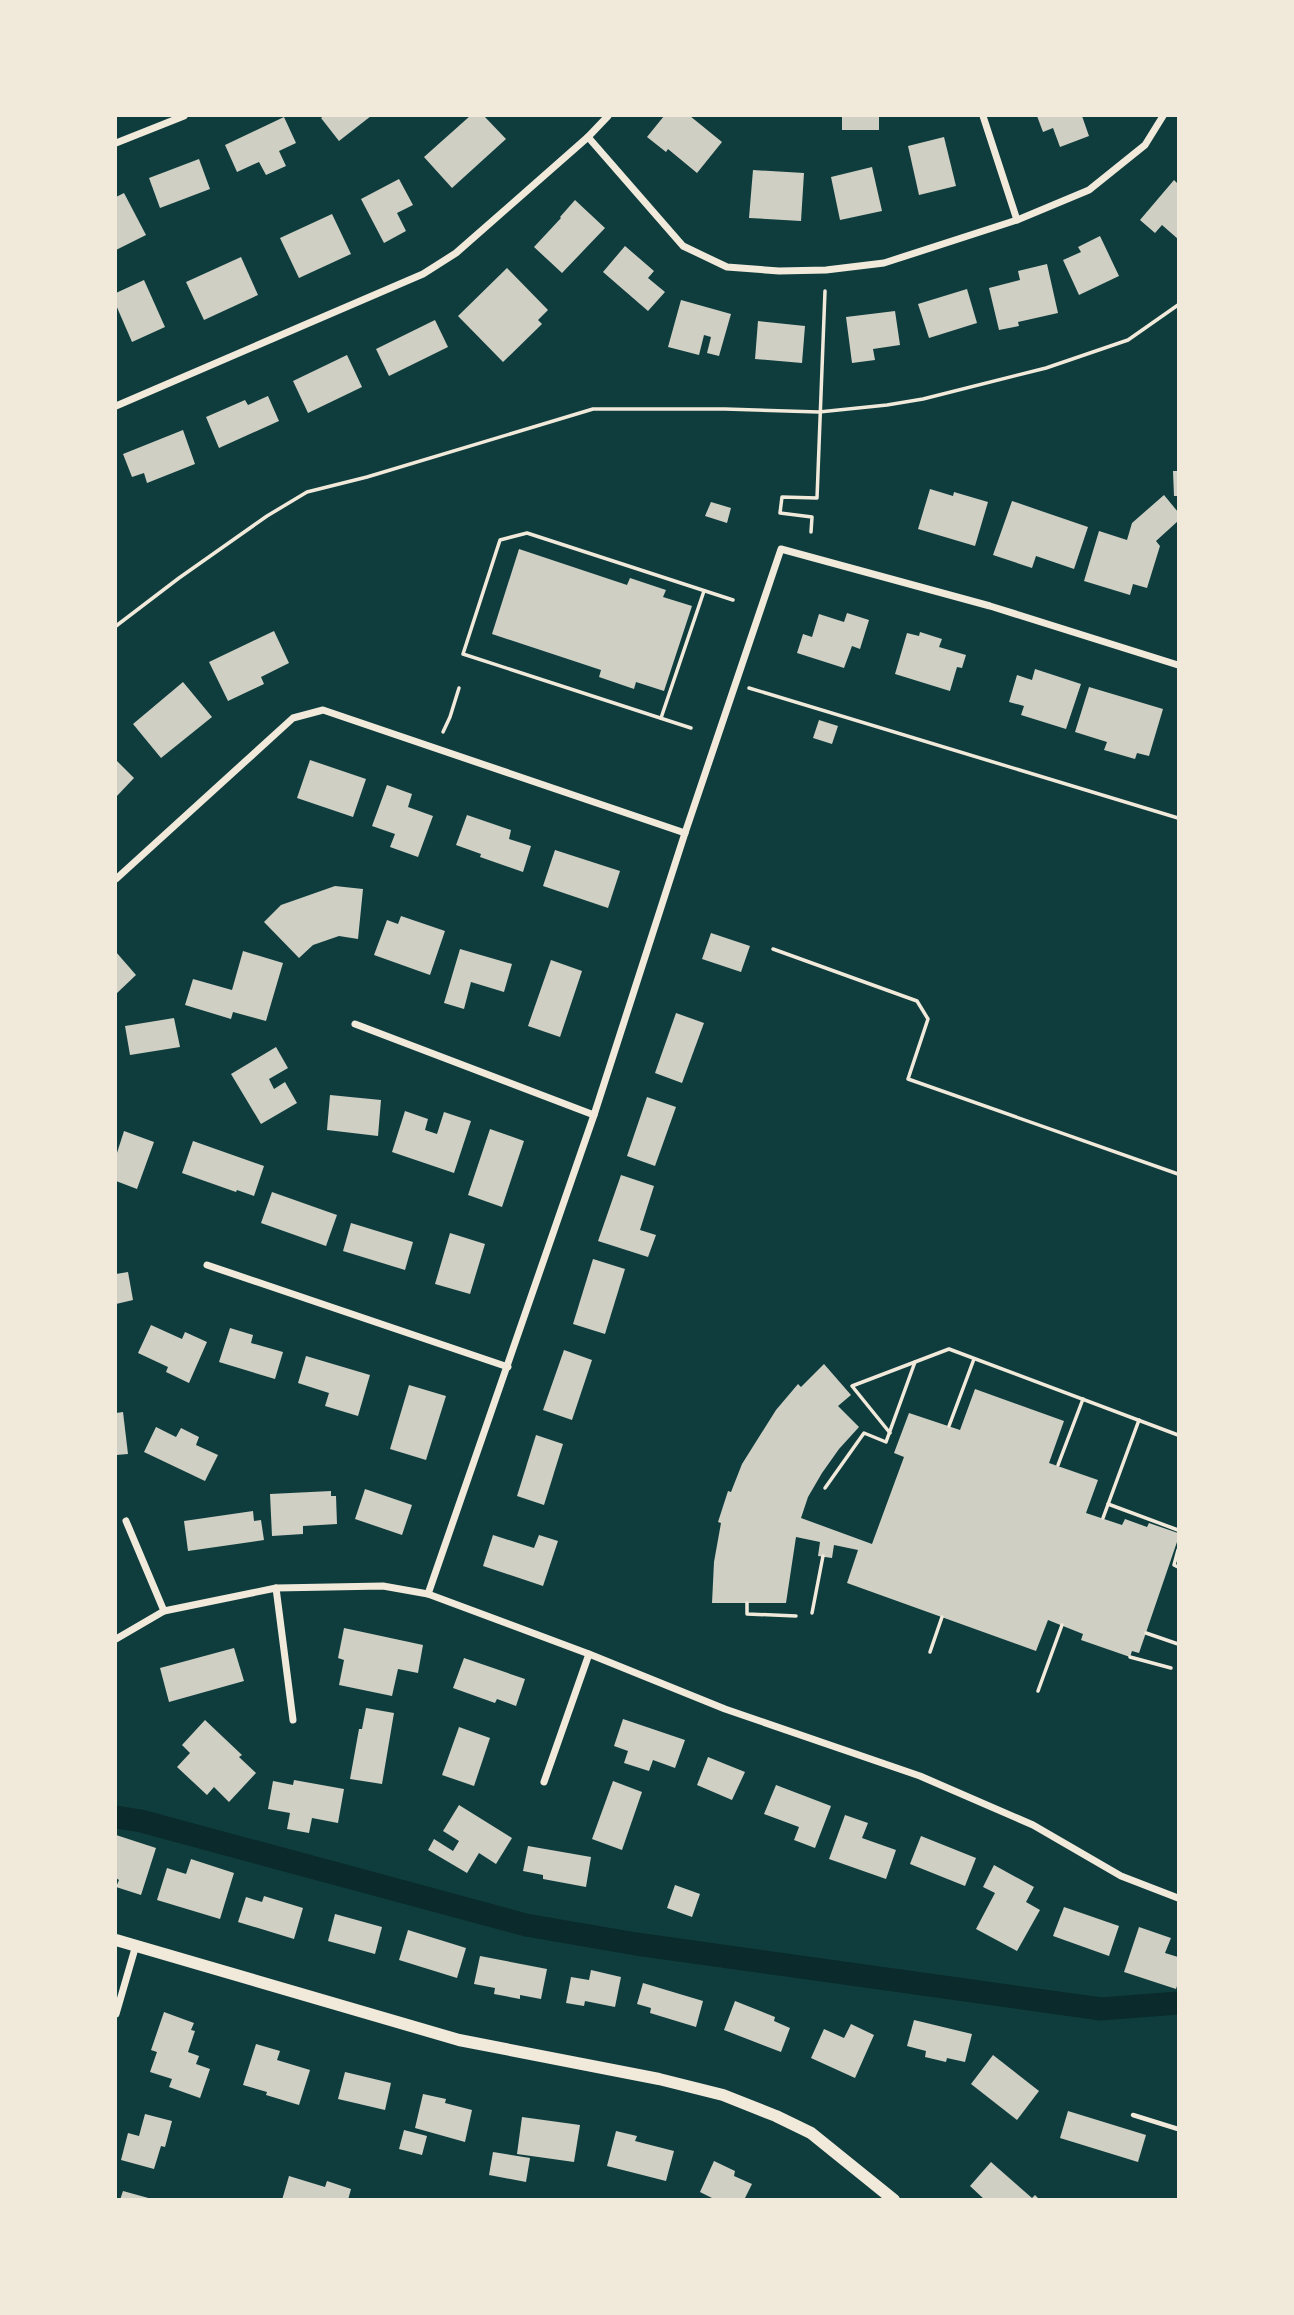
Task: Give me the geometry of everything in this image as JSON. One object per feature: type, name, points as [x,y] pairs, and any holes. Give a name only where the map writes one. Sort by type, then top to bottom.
[{"type":"street","points":[[116,143],[184,116]]},
{"type":"street","points":[[116,406],[423,274],[456,253],[588,137],[608,116]]},
{"type":"street","points":[[983,116],[1017,220]]},
{"type":"street","points":[[588,137],[684,246],[727,267],[803,270],[884,263],[1017,220],[1090,190],[1145,145],[1163,116]]},
{"type":"street","points":[[428,1594],[594,1115],[781,549],[990,607],[1178,665]]},
{"type":"street","points":[[116,879],[293,718],[323,710],[685,833]]},
{"type":"street","points":[[355,1024],[594,1115]]},
{"type":"street","points":[[207,1265],[508,1367]]},
{"type":"street","points":[[126,1521],[164,1611]]},
{"type":"street","points":[[116,1639],[164,1611],[276,1588],[383,1586],[428,1594],[589,1654],[725,1709],[920,1776],[1033,1825],[1121,1876],[1178,1898]]},
{"type":"street","points":[[276,1588],[293,1720]]},
{"type":"street","points":[[544,1782],[589,1654]]},
{"type":"street","points":[[116,1940],[459,2040],[659,2079],[723,2095],[811,2133],[894,2200]]},
{"type":"street","points":[[116,2014],[136,1945]]},
{"type":"lane","points":[[1133,2115],[1178,2129]]},
{"type":"path","points":[[811,532],[812,517],[780,513],[782,497],[817,498],[825,291]]},
{"type":"path","points":[[116,626],[234,539],[307,492],[367,477],[593,409],[819,412],[923,399],[1046,368],[1128,340],[1178,305]]},
{"type":"path","points":[[691,728],[463,654],[500,540],[527,533],[733,600]]},
{"type":"path","points":[[662,718],[704,590]]},
{"type":"path","points":[[443,732],[459,688]]},
{"type":"path","points":[[749,688],[1178,818]]},
{"type":"path","points":[[773,949],[917,1001],[928,1019],[908,1079],[1178,1174]]},
{"type":"path","points":[[890,1433],[852,1385],[949,1349],[1178,1435]]},
{"type":"path","points":[[950,1426],[974,1359]]},
{"type":"path","points":[[825,1488],[864,1433],[886,1442],[915,1362]]},
{"type":"path","points":[[1058,1465],[1083,1399]]},
{"type":"path","points":[[1103,1518],[1139,1420]]},
{"type":"path","points":[[1108,1504],[1178,1530]]},
{"type":"path","points":[[1178,1550],[1174,1564],[1178,1567]]},
{"type":"path","points":[[812,1613],[823,1556]]},
{"type":"path","points":[[747,1603],[747,1614],[796,1616]]},
{"type":"path","points":[[930,1652],[942,1617]]},
{"type":"path","points":[[1038,1691],[1062,1625]]},
{"type":"path","points":[[1146,1633],[1178,1644]]},
{"type":"path","points":[[1130,1657],[1171,1668]]},
{"type":"building","points":[[371,116],[339,141],[321,118]]},
{"type":"building","points":[[470,116],[484,116],[506,139],[452,188],[424,157]]},
{"type":"building","points":[[664,116],[690,116],[722,142],[697,173],[668,149],[666,152],[647,137]]},
{"type":"building","points":[[842,116],[879,116],[879,130],[842,130]]},
{"type":"building","points":[[1037,116],[1082,116],[1089,136],[1060,147],[1053,128],[1043,132]]},
{"type":"building","points":[[284,117],[296,143],[279,151],[286,166],[266,175],[259,162],[237,172],[225,145]]},
{"type":"building","points":[[944,137],[956,186],[919,195],[908,146]]},
{"type":"building","points":[[199,159],[210,189],[160,208],[149,178]]},
{"type":"building","points":[[872,167],[882,211],[840,220],[831,177]]},
{"type":"building","points":[[753,170],[804,173],[801,221],[749,218]]},
{"type":"building","points":[[399,179],[413,205],[397,213],[406,231],[384,243],[361,199]]},
{"type":"building","points":[[1174,180],[1178,184],[1178,239],[1162,225],[1155,233],[1140,220]]},
{"type":"building","points":[[124,193],[146,235],[116,250],[116,197]]},
{"type":"building","points":[[575,200],[605,228],[562,273],[534,247]]},
{"type":"building","points":[[332,214],[351,254],[299,278],[280,238]]},
{"type":"building","points":[[1100,236],[1119,276],[1079,295],[1063,260],[1081,252],[1078,247]]},
{"type":"building","points":[[625,246],[654,271],[648,278],[665,292],[648,311],[603,272]]},
{"type":"building","points":[[241,257],[258,295],[204,320],[186,282]]},
{"type":"building","points":[[1047,264],[1058,313],[1018,322],[1019,326],[999,330],[989,288],[1020,280],[1018,271]]},
{"type":"building","points":[[507,268],[548,310],[538,320],[542,324],[503,362],[458,316]]},
{"type":"building","points":[[144,280],[165,327],[132,342],[116,305],[116,293]]},
{"type":"building","points":[[967,289],[977,323],[929,338],[918,304]]},
{"type":"building","points":[[681,300],[731,314],[719,356],[707,353],[711,337],[704,335],[699,355],[668,347]]},
{"type":"building","points":[[895,311],[900,345],[873,349],[875,360],[852,363],[846,317]]},
{"type":"building","points":[[435,320],[448,347],[389,376],[376,349]]},
{"type":"building","points":[[758,321],[805,326],[802,363],[755,359]]},
{"type":"building","points":[[347,355],[362,387],[308,413],[293,381]]},
{"type":"building","points":[[268,396],[279,421],[219,448],[206,417],[245,400],[248,405]]},
{"type":"building","points":[[183,430],[195,464],[147,483],[144,473],[132,477],[123,454]]},
{"type":"building","points":[[1173,471],[1178,471],[1178,496],[1174,496]]},
{"type":"building","points":[[930,489],[953,496],[954,492],[988,502],[975,546],[918,529]]},
{"type":"building","points":[[1164,495],[1178,512],[1178,521],[1156,541],[1160,546],[1147,588],[1133,584],[1130,595],[1084,581],[1099,531],[1127,540],[1132,523]]},
{"type":"building","points":[[1012,501],[1088,527],[1074,569],[1036,556],[1032,568],[993,555]]},
{"type":"building","points":[[711,502],[731,508],[727,523],[705,516]]},
{"type":"building","points":[[519,549],[627,585],[630,578],[666,590],[663,597],[692,606],[664,691],[636,682],[634,689],[599,677],[601,670],[492,634]]},
{"type":"building","points":[[847,613],[869,620],[860,649],[852,646],[844,668],[797,653],[803,634],[812,637],[819,614],[844,622]]},
{"type":"building","points":[[274,631],[289,663],[261,677],[264,684],[228,701],[209,662]]},
{"type":"building","points":[[920,632],[942,639],[939,647],[966,655],[962,668],[957,667],[950,691],[895,674],[907,633],[919,636]]},
{"type":"building","points":[[1035,669],[1081,684],[1066,729],[1021,715],[1024,706],[1009,702],[1017,675],[1032,680]]},
{"type":"building","points":[[183,682],[212,717],[161,758],[133,724]]},
{"type":"building","points":[[1089,687],[1163,709],[1149,756],[1137,753],[1135,759],[1104,750],[1107,742],[1075,732]]},
{"type":"building","points":[[819,720],[838,726],[832,744],[813,738]]},
{"type":"building","points":[[116,760],[134,778],[116,797]]},
{"type":"building","points":[[310,760],[366,779],[353,817],[297,798]]},
{"type":"building","points":[[387,785],[412,794],[408,807],[433,816],[418,857],[390,847],[395,834],[372,826]]},
{"type":"building","points":[[467,815],[511,830],[509,839],[531,846],[523,872],[480,857],[481,854],[456,845]]},
{"type":"building","points":[[555,850],[620,871],[608,908],[543,886]]},
{"type":"building","points":[[335,886],[363,889],[358,939],[339,936],[313,945],[299,958],[264,922],[281,905]]},
{"type":"building","points":[[401,916],[445,931],[430,975],[374,955],[387,920],[398,924]]},
{"type":"building","points":[[711,933],[750,946],[741,972],[702,959]]},
{"type":"building","points":[[460,949],[512,964],[504,992],[471,982],[464,1009],[444,1003]]},
{"type":"building","points":[[243,951],[283,963],[266,1021],[233,1012],[231,1019],[185,1005],[193,979],[232,990]]},
{"type":"building","points":[[116,952],[136,975],[116,994]]},
{"type":"building","points":[[551,960],[582,971],[560,1037],[528,1026]]},
{"type":"building","points":[[676,1013],[704,1023],[682,1083],[655,1073]]},
{"type":"building","points":[[174,1018],[180,1047],[130,1055],[125,1026]]},
{"type":"building","points":[[276,1047],[288,1068],[269,1079],[274,1089],[285,1082],[297,1103],[261,1124],[231,1074]]},
{"type":"building","points":[[330,1095],[381,1100],[378,1136],[327,1130]]},
{"type":"building","points":[[647,1097],[676,1107],[655,1166],[627,1156]]},
{"type":"building","points":[[405,1111],[428,1119],[425,1130],[437,1134],[444,1112],[471,1121],[454,1173],[392,1152]]},
{"type":"building","points":[[490,1129],[524,1141],[502,1207],[468,1195]]},
{"type":"building","points":[[124,1131],[154,1142],[137,1189],[116,1181],[116,1156]]},
{"type":"building","points":[[193,1141],[264,1166],[254,1196],[182,1173]]},
{"type":"building","points":[[621,1175],[654,1186],[640,1230],[656,1235],[648,1257],[598,1241]]},
{"type":"building","points":[[272,1192],[337,1215],[326,1246],[261,1223]]},
{"type":"building","points":[[351,1223],[413,1242],[405,1270],[343,1251]]},
{"type":"building","points":[[450,1233],[485,1244],[470,1294],[435,1284]]},
{"type":"building","points":[[593,1259],[625,1269],[605,1334],[573,1324]]},
{"type":"building","points":[[128,1272],[133,1300],[116,1304],[116,1274]]},
{"type":"building","points":[[151,1325],[182,1339],[185,1332],[207,1342],[189,1383],[166,1372],[168,1367],[138,1353]]},
{"type":"building","points":[[230,1328],[253,1335],[251,1343],[283,1352],[275,1379],[219,1362]]},
{"type":"building","points":[[564,1350],[592,1360],[572,1420],[543,1410]]},
{"type":"building","points":[[306,1356],[370,1375],[358,1416],[325,1406],[329,1393],[298,1383]]},
{"type":"building","points":[[824,1364],[851,1395],[838,1406],[859,1427],[822,1473],[808,1497],[801,1518],[872,1544],[904,1457],[894,1453],[909,1413],[960,1430],[975,1389],[1064,1421],[1049,1463],[1098,1480],[1086,1513],[1122,1525],[1125,1519],[1147,1527],[1149,1523],[1178,1533],[1139,1653],[1132,1651],[1130,1657],[1081,1640],[1083,1634],[1048,1620],[1036,1651],[847,1583],[858,1550],[834,1545],[832,1558],[818,1556],[820,1542],[796,1537],[786,1603],[712,1603],[714,1562],[721,1523],[718,1522],[728,1491],[731,1492],[742,1464],[776,1410],[798,1384],[801,1387]]},
{"type":"building","points":[[409,1385],[446,1396],[426,1460],[390,1449]]},
{"type":"building","points":[[123,1412],[128,1454],[116,1455],[116,1413]]},
{"type":"building","points":[[156,1427],[176,1437],[181,1428],[199,1437],[196,1445],[218,1455],[205,1481],[144,1452]]},
{"type":"building","points":[[536,1435],[563,1444],[544,1505],[517,1496]]},
{"type":"building","points":[[365,1489],[412,1505],[402,1535],[355,1519]]},
{"type":"building","points":[[331,1491],[331,1496],[336,1496],[337,1524],[303,1526],[303,1534],[272,1536],[270,1494]]},
{"type":"building","points":[[253,1511],[254,1521],[261,1520],[264,1540],[188,1551],[184,1521]]},
{"type":"building","points":[[493,1535],[534,1548],[539,1535],[558,1541],[543,1586],[483,1566]]},
{"type":"building","points":[[344,1628],[423,1645],[418,1673],[398,1669],[392,1696],[339,1685],[344,1660],[338,1658]]},
{"type":"building","points":[[234,1648],[244,1681],[169,1702],[160,1668]]},
{"type":"building","points":[[464,1658],[525,1679],[516,1706],[497,1699],[495,1703],[453,1688]]},
{"type":"building","points":[[366,1708],[394,1713],[382,1784],[350,1779],[359,1729],[362,1729]]},
{"type":"building","points":[[623,1719],[685,1740],[675,1768],[653,1760],[649,1771],[624,1763],[628,1751],[614,1746]]},
{"type":"building","points":[[205,1720],[242,1755],[239,1757],[256,1773],[229,1802],[214,1787],[207,1795],[177,1767],[190,1753],[182,1745]]},
{"type":"building","points":[[459,1727],[490,1738],[474,1786],[442,1775]]},
{"type":"building","points":[[708,1757],[745,1772],[732,1800],[697,1785]]},
{"type":"building","points":[[294,1780],[344,1789],[338,1823],[312,1818],[309,1833],[287,1829],[290,1813],[268,1809],[273,1781],[293,1785]]},
{"type":"building","points":[[613,1781],[642,1792],[622,1850],[592,1839]]},
{"type":"building","points":[[776,1785],[831,1806],[815,1848],[794,1840],[799,1827],[764,1814]]},
{"type":"building","points":[[459,1805],[512,1838],[496,1864],[479,1853],[467,1873],[428,1850],[434,1839],[453,1851],[459,1841],[443,1831]]},
{"type":"building","points":[[845,1815],[868,1823],[862,1838],[896,1850],[886,1879],[829,1859]]},
{"type":"building","points":[[116,1835],[156,1848],[141,1895],[116,1887],[119,1880],[116,1878]]},
{"type":"building","points":[[921,1836],[976,1858],[965,1886],[910,1864]]},
{"type":"building","points":[[528,1846],[591,1857],[586,1887],[543,1879],[543,1875],[523,1871]]},
{"type":"building","points":[[191,1859],[234,1873],[220,1919],[157,1900],[167,1868],[186,1874]]},
{"type":"building","points":[[994,1865],[1034,1887],[1026,1902],[1040,1910],[1017,1951],[976,1929],[995,1893],[983,1887]]},
{"type":"building","points":[[675,1885],[700,1894],[692,1917],[667,1908]]},
{"type":"building","points":[[264,1896],[303,1908],[294,1939],[238,1922],[246,1897],[262,1902]]},
{"type":"building","points":[[1064,1907],[1119,1926],[1109,1956],[1053,1936]]},
{"type":"building","points":[[335,1914],[382,1927],[375,1954],[328,1941]]},
{"type":"building","points":[[1139,1927],[1171,1938],[1165,1953],[1178,1957],[1176,1989],[1124,1972]]},
{"type":"building","points":[[408,1930],[466,1948],[457,1978],[399,1960]]},
{"type":"building","points":[[480,1956],[547,1969],[541,1999],[520,1995],[520,1999],[494,1994],[495,1988],[474,1984]]},
{"type":"building","points":[[591,1970],[621,1977],[615,2007],[585,2001],[584,2006],[566,2003],[571,1977],[589,1980]]},
{"type":"building","points":[[643,1983],[703,2001],[696,2027],[650,2013],[651,2008],[637,2004]]},
{"type":"building","points":[[735,2001],[775,2017],[774,2021],[790,2028],[781,2052],[724,2030]]},
{"type":"building","points":[[164,2012],[194,2023],[191,2030],[195,2031],[188,2052],[199,2056],[196,2064],[210,2069],[200,2098],[169,2087],[172,2079],[150,2072],[157,2052],[151,2050]]},
{"type":"building","points":[[914,2020],[972,2034],[965,2062],[947,2058],[946,2062],[925,2057],[926,2051],[907,2046]]},
{"type":"building","points":[[851,2024],[874,2035],[855,2078],[811,2058],[824,2029],[844,2038]]},
{"type":"building","points":[[256,2044],[280,2051],[277,2060],[310,2070],[299,2105],[243,2085]]},
{"type":"building","points":[[993,2055],[1039,2091],[1017,2120],[971,2084]]},
{"type":"building","points":[[345,2072],[391,2083],[385,2110],[338,2099]]},
{"type":"building","points":[[423,2094],[446,2099],[445,2103],[472,2110],[465,2142],[415,2128]]},
{"type":"building","points":[[1068,2111],[1146,2135],[1138,2162],[1060,2138]]},
{"type":"building","points":[[145,2114],[172,2121],[165,2147],[161,2146],[154,2169],[121,2160],[128,2133],[139,2136]]},
{"type":"building","points":[[522,2117],[580,2125],[574,2162],[517,2154]]},
{"type":"building","points":[[404,2130],[427,2136],[422,2155],[399,2149]]},
{"type":"building","points":[[616,2131],[637,2136],[635,2141],[674,2151],[666,2181],[607,2166]]},
{"type":"building","points":[[493,2152],[530,2158],[526,2182],[489,2175]]},
{"type":"building","points":[[714,2161],[735,2171],[734,2176],[752,2184],[744,2200],[716,2200],[700,2192]]},
{"type":"building","points":[[991,2162],[1032,2198],[1035,2195],[1040,2200],[985,2200],[970,2186]]},
{"type":"building","points":[[289,2176],[325,2187],[327,2181],[351,2189],[348,2200],[282,2200]]},
{"type":"building","points":[[123,2191],[152,2199],[120,2200]]},
{"type":"waterway","points":[[116,1817],[141,1821],[526,1925],[636,1944],[1101,2009],[1178,2003]]}]
